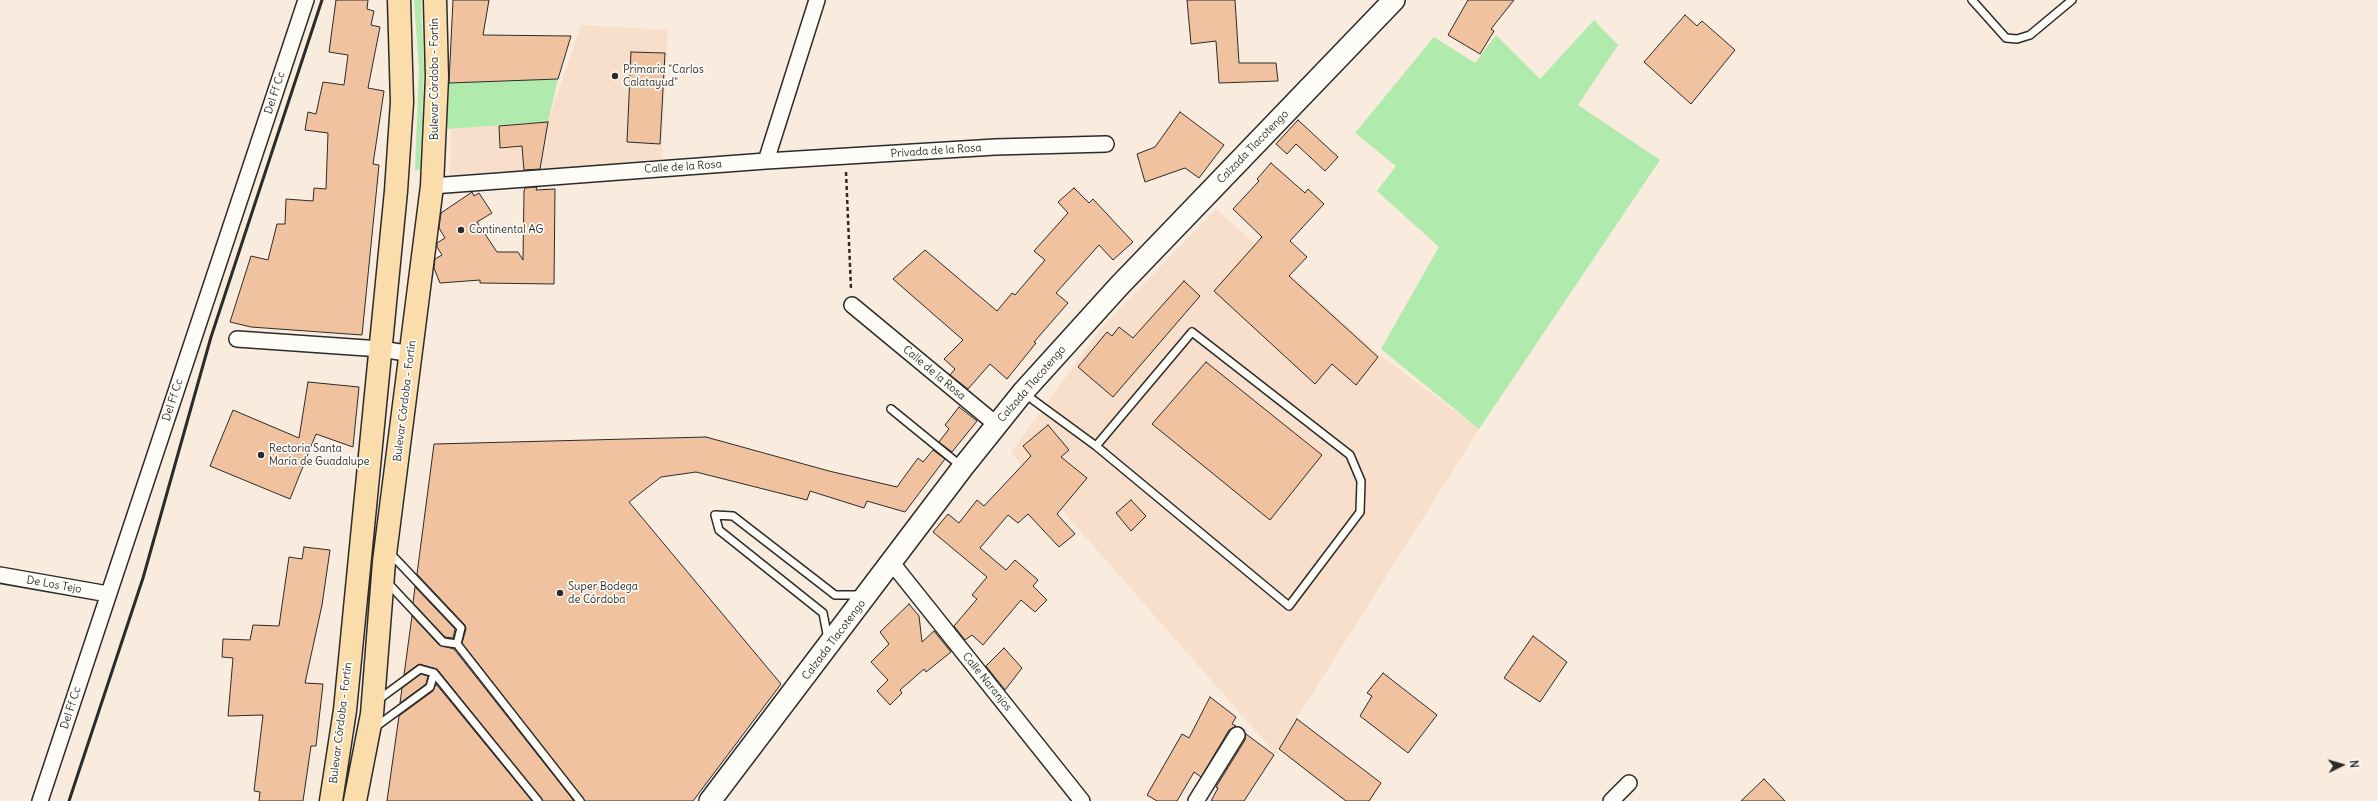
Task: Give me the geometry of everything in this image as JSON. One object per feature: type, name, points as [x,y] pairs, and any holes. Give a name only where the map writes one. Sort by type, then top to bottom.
[{"type":"main road","name":"Bulevar Córdoba - Fortín","points":[[331,801],[345,710],[359,557],[381,349],[402,102],[399,0]]},
{"type":"main road","name":"Bulevar Córdoba - Fortín","points":[[355,801],[370,717],[384,563],[412,354],[432,186],[438,77],[435,0]]},
{"type":"main road","points":[[359,557],[384,563]]},
{"type":"main road","points":[[345,710],[370,717]]},
{"type":"street","name":"Del Ff Cc","points":[[40,801],[306,0]]},
{"type":"street","points":[[766,161],[817,0]]},
{"type":"street","name":"Calzada Tlacotengo","points":[[710,801],[868,595],[963,467],[1023,392],[1119,286],[1394,0]]},
{"type":"street","name":"Privada de la Rosa","points":[[766,161],[995,147],[1106,144]]},
{"type":"street","name":"Calle de la Rosa","points":[[432,186],[766,161]]},
{"type":"street","name":"Calle de la Rosa","points":[[852,305],[996,425]]},
{"type":"street","points":[[237,339],[381,349],[412,354]]},
{"type":"street","name":"Calle Naranjos","points":[[892,563],[1082,801]]},
{"type":"street","name":"De Los Tejo","points":[[0,575],[108,594]]},
{"type":"street","points":[[1196,801],[1237,735]]},
{"type":"street","points":[[1611,801],[1629,783]]},
{"type":"lane","points":[[1972,0],[2006,38],[2016,39],[2030,35],[2072,0]]},
{"type":"lane","points":[[1023,392],[1096,446],[1290,606],[1360,512],[1361,482],[1350,455],[1192,332],[1096,446]]},
{"type":"lane","points":[[892,409],[963,467]]},
{"type":"lane","points":[[829,646],[823,613],[719,530],[715,515],[733,516],[835,595],[868,595]]},
{"type":"lane","points":[[384,563],[443,642],[458,644],[580,801]]},
{"type":"lane","points":[[384,563],[461,628],[458,644]]},
{"type":"lane","points":[[370,717],[420,669],[434,673],[538,801]]},
{"type":"lane","points":[[370,717],[430,686],[434,673]]},
{"type":"path","points":[[845,156],[852,305]]},
{"type":"shaded area","name":"Primaria \"Carlos Calatayud\"","points":[[581,25],[668,30],[661,163],[450,176],[451,129],[548,122]]},
{"type":"shaded area","points":[[1216,209],[1380,355],[1479,429],[1275,753],[1011,452],[1104,325]]},
{"type":"green space","points":[[414,0],[421,0],[424,69],[420,170],[415,170],[419,69]]},
{"type":"green space","points":[[1594,20],[1618,45],[1578,105],[1660,160],[1479,429],[1381,349],[1439,247],[1377,191],[1396,166],[1355,133],[1434,37],[1475,63],[1496,35],[1540,79]]},
{"type":"green space","points":[[558,79],[548,122],[447,129],[449,83]]},
{"type":"building","points":[[336,0],[368,0],[367,9],[374,11],[371,25],[380,27],[368,88],[384,91],[373,164],[379,165],[362,335],[251,327],[230,322],[251,256],[268,260],[277,224],[285,224],[286,199],[313,201],[314,188],[326,189],[328,133],[305,130],[308,112],[316,114],[323,82],[344,85],[348,55],[329,52]]},
{"type":"building","points":[[453,0],[489,0],[483,35],[571,36],[558,79],[449,83]]},
{"type":"building","points":[[1187,0],[1235,0],[1239,63],[1276,63],[1278,81],[1219,83],[1216,41],[1191,44]]},
{"type":"building","points":[[1468,0],[1514,0],[1491,29],[1494,31],[1480,54],[1448,35]]},
{"type":"building","points":[[1685,15],[1697,26],[1702,21],[1735,50],[1691,104],[1644,62]]},
{"type":"building","points":[[631,52],[665,53],[660,144],[627,142]]},
{"type":"building","points":[[1180,112],[1224,145],[1199,178],[1185,168],[1145,182],[1137,154],[1155,147]]},
{"type":"building","points":[[1298,120],[1338,157],[1325,171],[1296,144],[1287,154],[1276,144]]},
{"type":"building","points":[[548,122],[540,169],[524,170],[522,146],[500,148],[499,126]]},
{"type":"building","points":[[1271,163],[1305,193],[1308,189],[1324,204],[1290,241],[1307,257],[1289,276],[1378,357],[1356,385],[1332,364],[1315,384],[1214,291],[1262,237],[1233,209],[1259,181],[1257,179]]},
{"type":"building","points":[[537,187],[536,190],[555,189],[554,284],[480,283],[480,280],[440,283],[434,268],[435,259],[442,255],[437,247],[437,243],[445,238],[439,228],[441,213],[472,192],[474,196],[479,193],[492,213],[477,222],[497,252],[518,252],[523,260],[524,191],[525,188]]},
{"type":"building","points":[[1074,188],[1089,203],[1093,199],[1133,242],[1113,260],[1099,245],[1056,293],[1068,303],[1034,342],[1036,343],[1007,379],[990,364],[968,389],[950,375],[955,369],[944,359],[963,340],[893,279],[925,250],[997,311],[1012,293],[1015,295],[1045,260],[1034,251],[1068,213],[1058,202]]},
{"type":"building","points":[[1184,281],[1200,296],[1113,397],[1078,367],[1107,332],[1112,336],[1119,327],[1133,338]]},
{"type":"building","points":[[1206,362],[1322,455],[1270,520],[1152,424]]},
{"type":"building","name":"Rectoria Santa María de Guadalupe","points":[[308,382],[359,387],[353,447],[316,434],[290,499],[210,466],[233,410],[299,438]]},
{"type":"building","points":[[959,407],[977,421],[952,452],[939,442],[949,429],[945,425]]},
{"type":"building","points":[[1048,425],[1069,450],[1061,457],[1087,478],[1057,514],[1075,534],[1059,547],[1028,514],[1018,523],[1008,515],[980,548],[1006,570],[1015,560],[1038,580],[1033,586],[1047,600],[1035,612],[1021,600],[983,645],[972,635],[965,640],[954,626],[977,599],[972,595],[987,577],[933,532],[948,514],[959,523],[977,500],[984,506],[1031,456],[1023,446]]},
{"type":"building","name":"Super Bodega de Córdoba","points":[[706,437],[829,471],[897,487],[918,458],[923,462],[933,450],[945,459],[905,512],[867,501],[864,508],[810,491],[807,500],[696,472],[661,477],[629,502],[781,684],[693,801],[585,801],[462,643],[466,629],[465,625],[417,574],[434,444]]},
{"type":"building","points":[[1131,500],[1146,516],[1131,531],[1116,513]]},
{"type":"building","points":[[304,547],[330,550],[322,605],[305,683],[323,684],[316,746],[311,746],[303,801],[259,801],[260,792],[254,791],[263,715],[228,716],[233,658],[222,657],[223,639],[250,640],[253,625],[279,626],[289,557],[302,559]]},
{"type":"building","points":[[415,587],[455,629],[453,638],[445,637],[413,603]]},
{"type":"building","points":[[909,604],[919,616],[922,642],[934,631],[951,652],[926,672],[924,669],[900,690],[902,693],[890,705],[877,691],[888,680],[871,662],[889,644],[880,632]]},
{"type":"building","points":[[412,616],[439,645],[454,649],[574,801],[543,801],[437,669],[419,664],[404,675]]},
{"type":"building","points":[[1533,636],[1567,662],[1540,702],[1504,678]]},
{"type":"building","points":[[1004,648],[1022,668],[1005,690],[986,666]]},
{"type":"building","points":[[1383,673],[1437,715],[1408,753],[1360,716],[1372,696],[1367,693]]},
{"type":"building","points":[[421,674],[428,676],[426,684],[400,703],[402,688]]},
{"type":"building","points":[[436,684],[532,801],[387,801],[399,716],[433,691]]},
{"type":"building","points":[[1210,697],[1236,717],[1232,724],[1236,726],[1229,730],[1201,777],[1194,772],[1177,801],[1157,801],[1147,795],[1182,734],[1189,738]]},
{"type":"building","points":[[1297,719],[1381,783],[1369,801],[1346,801],[1279,749]]},
{"type":"building","points":[[1246,734],[1274,755],[1244,801],[1211,801],[1218,788],[1216,787],[1245,740]]},
{"type":"building","points":[[1764,779],[1785,801],[1741,801]]},
{"type":"railway","points":[[69,801],[143,578],[211,337],[322,0]]},
{"type":"place","name":"Primaria \"Carlos Calatayud\"","points":[[615,76]]},
{"type":"place","name":"Continental AG","points":[[461,230]]},
{"type":"place","name":"Rectoria Santa María de Guadalupe","points":[[261,455]]},
{"type":"place","name":"Super Bodega de Córdoba","points":[[560,593]]}]
